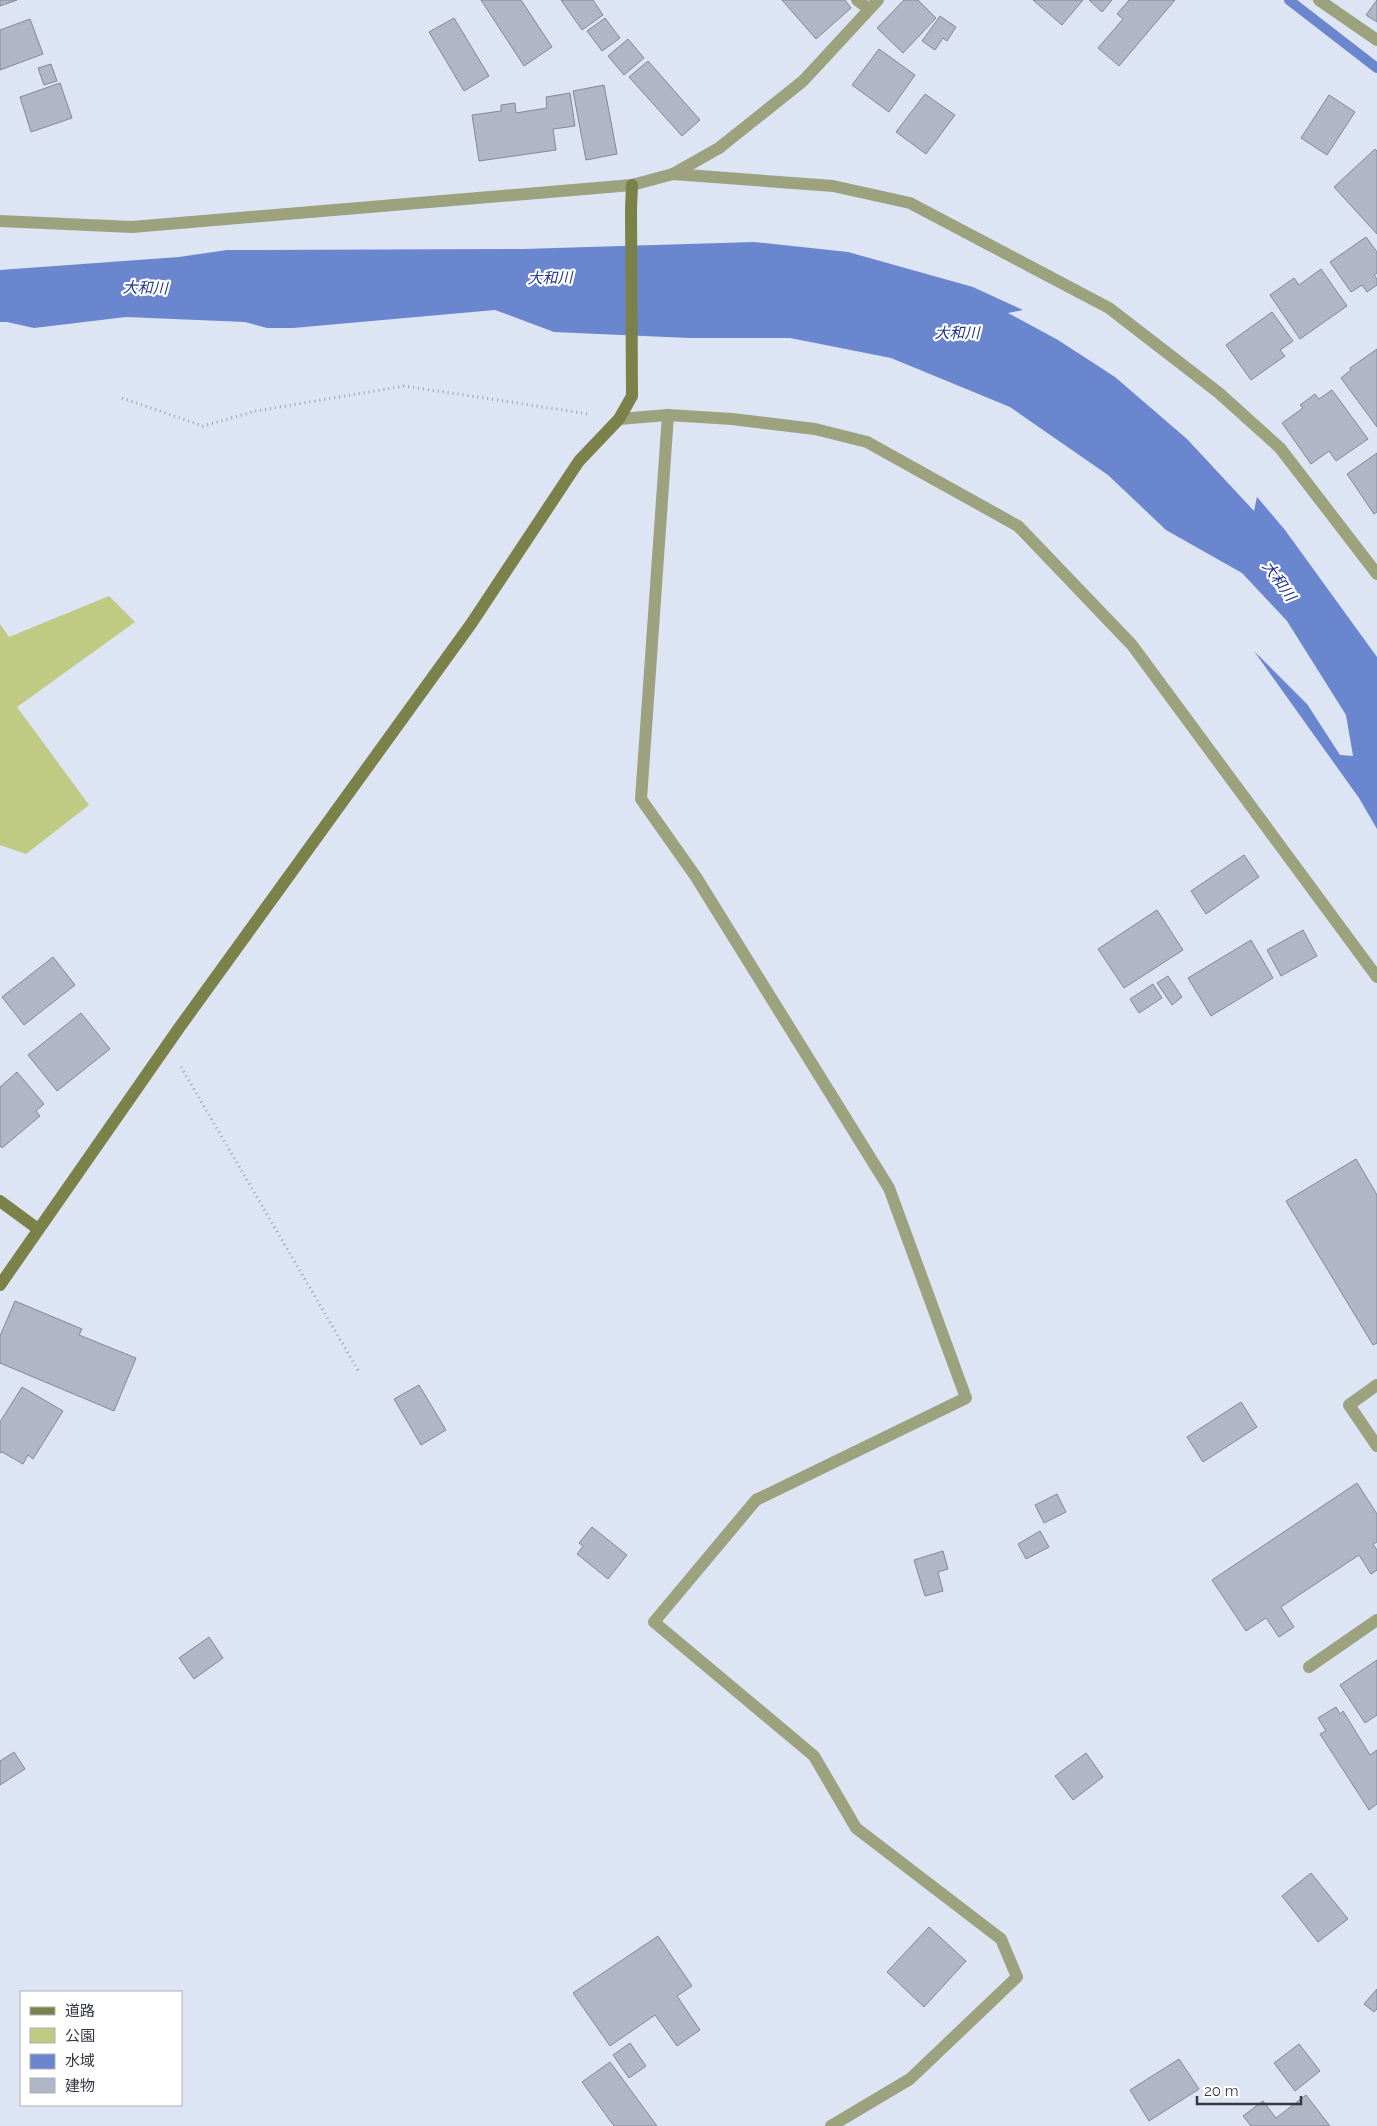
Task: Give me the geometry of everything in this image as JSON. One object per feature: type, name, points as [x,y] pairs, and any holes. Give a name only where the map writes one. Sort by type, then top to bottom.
[{"type":"street","points":[[0,222],[132,227],[632,185],[673,174],[719,148],[803,81],[874,5],[857,0]]},
{"type":"street","points":[[1320,0],[1377,40]]},
{"type":"street","points":[[673,174],[833,186],[910,203],[1109,308],[1219,393],[1280,448],[1377,574]]},
{"type":"street","points":[[0,1285],[168,1044],[471,624],[579,461],[620,419],[632,396],[632,185]]},
{"type":"street","points":[[620,419],[668,415],[732,419],[815,429],[867,442],[1018,526],[1132,645],[1377,977]]},
{"type":"street","points":[[668,415],[641,799],[696,877],[889,1188],[966,1398],[756,1500],[654,1622],[814,1756],[856,1828],[1001,1939],[1017,1977],[910,2079],[831,2126]]},
{"type":"street","points":[[0,1201],[38,1229]]},
{"type":"street","points":[[1377,1385],[1350,1405],[1377,1446]]},
{"type":"street","points":[[1309,1667],[1377,1620]]},
{"type":"path","points":[[122,398],[203,426],[256,411],[404,386],[620,419]]},
{"type":"path","points":[[168,1044],[358,1372]]},
{"type":"green space","points":[[109,596],[135,622],[17,707],[89,805],[26,854],[0,845],[0,624],[9,637]]},
{"type":"water","name":"大和川","points":[[754,242],[848,252],[973,287],[1023,310],[1008,313],[1058,340],[1115,377],[1187,439],[1254,511],[1257,497],[1285,530],[1377,657],[1377,829],[1359,798],[1254,651],[1307,704],[1340,755],[1353,756],[1346,715],[1287,621],[1242,573],[1166,530],[1108,475],[1010,407],[891,358],[790,338],[689,338],[554,332],[495,310],[293,328],[267,328],[245,322],[126,317],[34,328],[0,322],[0,270],[179,257],[227,250],[523,249]]},
{"type":"building","points":[[0,0],[17,0],[0,6]]},
{"type":"building","points":[[481,0],[521,0],[552,47],[524,66]]},
{"type":"building","points":[[561,0],[593,0],[603,15],[582,30]]},
{"type":"building","points":[[782,0],[845,0],[851,8],[816,39]]},
{"type":"building","points":[[904,0],[918,0],[936,18],[903,53],[877,28]]},
{"type":"building","points":[[1033,0],[1083,0],[1062,25]]},
{"type":"building","points":[[1089,0],[1112,0],[1102,12]]},
{"type":"building","points":[[1129,0],[1175,0],[1119,66],[1098,48],[1123,19],[1117,14]]},
{"type":"building","points":[[1377,0],[1377,22],[1366,15]]},
{"type":"building","points":[[940,16],[956,27],[947,41],[943,38],[935,50],[922,41]]},
{"type":"building","points":[[454,18],[489,76],[464,91],[429,32]]},
{"type":"building","points":[[605,18],[620,38],[602,51],[587,31]]},
{"type":"building","points":[[30,19],[43,54],[0,70],[0,30]]},
{"type":"building","points":[[628,39],[644,58],[624,75],[608,56]]},
{"type":"building","points":[[879,49],[915,75],[889,112],[852,85]]},
{"type":"building","points":[[648,61],[700,120],[682,136],[629,77]]},
{"type":"building","points":[[51,64],[57,81],[44,85],[38,68]]},
{"type":"building","points":[[60,83],[72,118],[31,132],[20,97]]},
{"type":"building","points":[[604,85],[617,154],[586,160],[573,91]]},
{"type":"building","points":[[570,93],[575,126],[553,129],[556,150],[479,161],[472,115],[501,111],[501,105],[515,103],[516,113],[547,108],[546,97]]},
{"type":"building","points":[[925,94],[955,115],[926,154],[896,132]]},
{"type":"building","points":[[1329,95],[1355,112],[1327,155],[1301,138]]},
{"type":"building","points":[[1375,149],[1377,151],[1377,234],[1334,187]]},
{"type":"building","points":[[1366,237],[1377,252],[1377,273],[1374,275],[1377,279],[1377,285],[1367,292],[1362,285],[1351,292],[1330,262]]},
{"type":"building","points":[[1321,269],[1347,306],[1300,339],[1270,295],[1294,278],[1299,285]]},
{"type":"building","points":[[1272,312],[1293,341],[1280,350],[1285,356],[1251,380],[1226,345]]},
{"type":"building","points":[[1377,349],[1377,427],[1341,378],[1351,370],[1350,368]]},
{"type":"building","points":[[1332,390],[1368,439],[1336,461],[1329,451],[1311,464],[1282,423],[1303,408],[1300,405],[1315,394],[1319,399]]},
{"type":"building","points":[[1377,453],[1377,512],[1374,514],[1347,474]]},
{"type":"building","points":[[1244,855],[1259,877],[1206,914],[1191,891]]},
{"type":"building","points":[[1157,910],[1183,950],[1124,988],[1098,949]]},
{"type":"building","points":[[1303,930],[1317,956],[1281,976],[1267,950]]},
{"type":"building","points":[[1251,940],[1273,978],[1211,1016],[1188,978]]},
{"type":"building","points":[[53,957],[75,985],[24,1025],[2,997]]},
{"type":"building","points":[[1168,976],[1182,997],[1172,1005],[1157,983]]},
{"type":"building","points":[[1153,984],[1162,998],[1139,1013],[1130,999]]},
{"type":"building","points":[[81,1013],[110,1049],[57,1091],[28,1055]]},
{"type":"building","points":[[17,1072],[44,1104],[36,1111],[40,1116],[2,1148],[0,1146],[0,1087]]},
{"type":"building","points":[[1356,1159],[1377,1195],[1377,1343],[1373,1345],[1286,1201]]},
{"type":"building","points":[[15,1301],[82,1329],[79,1335],[136,1358],[114,1411],[0,1363],[0,1336]]},
{"type":"building","points":[[419,1385],[446,1430],[421,1445],[394,1399]]},
{"type":"building","points":[[22,1387],[63,1411],[33,1459],[28,1455],[23,1464],[2,1452],[0,1453],[0,1422]]},
{"type":"building","points":[[1241,1402],[1257,1427],[1203,1462],[1187,1437]]},
{"type":"building","points":[[1357,1483],[1377,1514],[1377,1542],[1373,1544],[1377,1550],[1377,1570],[1371,1574],[1359,1555],[1281,1607],[1294,1627],[1279,1637],[1266,1618],[1246,1631],[1212,1580]]},
{"type":"building","points":[[1057,1494],[1066,1512],[1044,1523],[1035,1505]]},
{"type":"building","points":[[592,1527],[627,1555],[608,1579],[577,1554],[583,1546],[579,1543]]},
{"type":"building","points":[[1040,1531],[1049,1547],[1026,1559],[1018,1544]]},
{"type":"building","points":[[943,1551],[948,1569],[938,1572],[943,1591],[925,1596],[914,1560]]},
{"type":"building","points":[[209,1637],[223,1658],[194,1679],[179,1658]]},
{"type":"building","points":[[1377,1660],[1377,1715],[1365,1723],[1340,1685]]},
{"type":"building","points":[[1336,1707],[1340,1714],[1343,1711],[1370,1755],[1377,1750],[1377,1804],[1369,1810],[1320,1734],[1326,1731],[1318,1718]]},
{"type":"building","points":[[14,1752],[25,1769],[0,1785],[0,1761]]},
{"type":"building","points":[[1086,1753],[1103,1777],[1073,1800],[1055,1776]]},
{"type":"building","points":[[1311,1873],[1348,1919],[1318,1942],[1282,1896]]},
{"type":"building","points":[[929,1927],[966,1961],[924,2007],[887,1972]]},
{"type":"building","points":[[658,1936],[692,1986],[677,1996],[700,2030],[677,2046],[655,2015],[610,2046],[573,1993]]},
{"type":"building","points":[[1377,1989],[1377,2009],[1374,2012],[1364,2004]]},
{"type":"building","points":[[630,2043],[646,2066],[629,2078],[613,2055]]},
{"type":"building","points":[[1299,2044],[1320,2071],[1295,2091],[1274,2063]]},
{"type":"building","points":[[1179,2059],[1199,2089],[1149,2121],[1130,2090]]},
{"type":"building","points":[[610,2062],[657,2126],[614,2126],[582,2082]]},
{"type":"building","points":[[1306,2095],[1330,2126],[1251,2126],[1243,2116],[1263,2101],[1276,2118]]},
{"type":"waterway","points":[[1289,0],[1377,68]]}]
